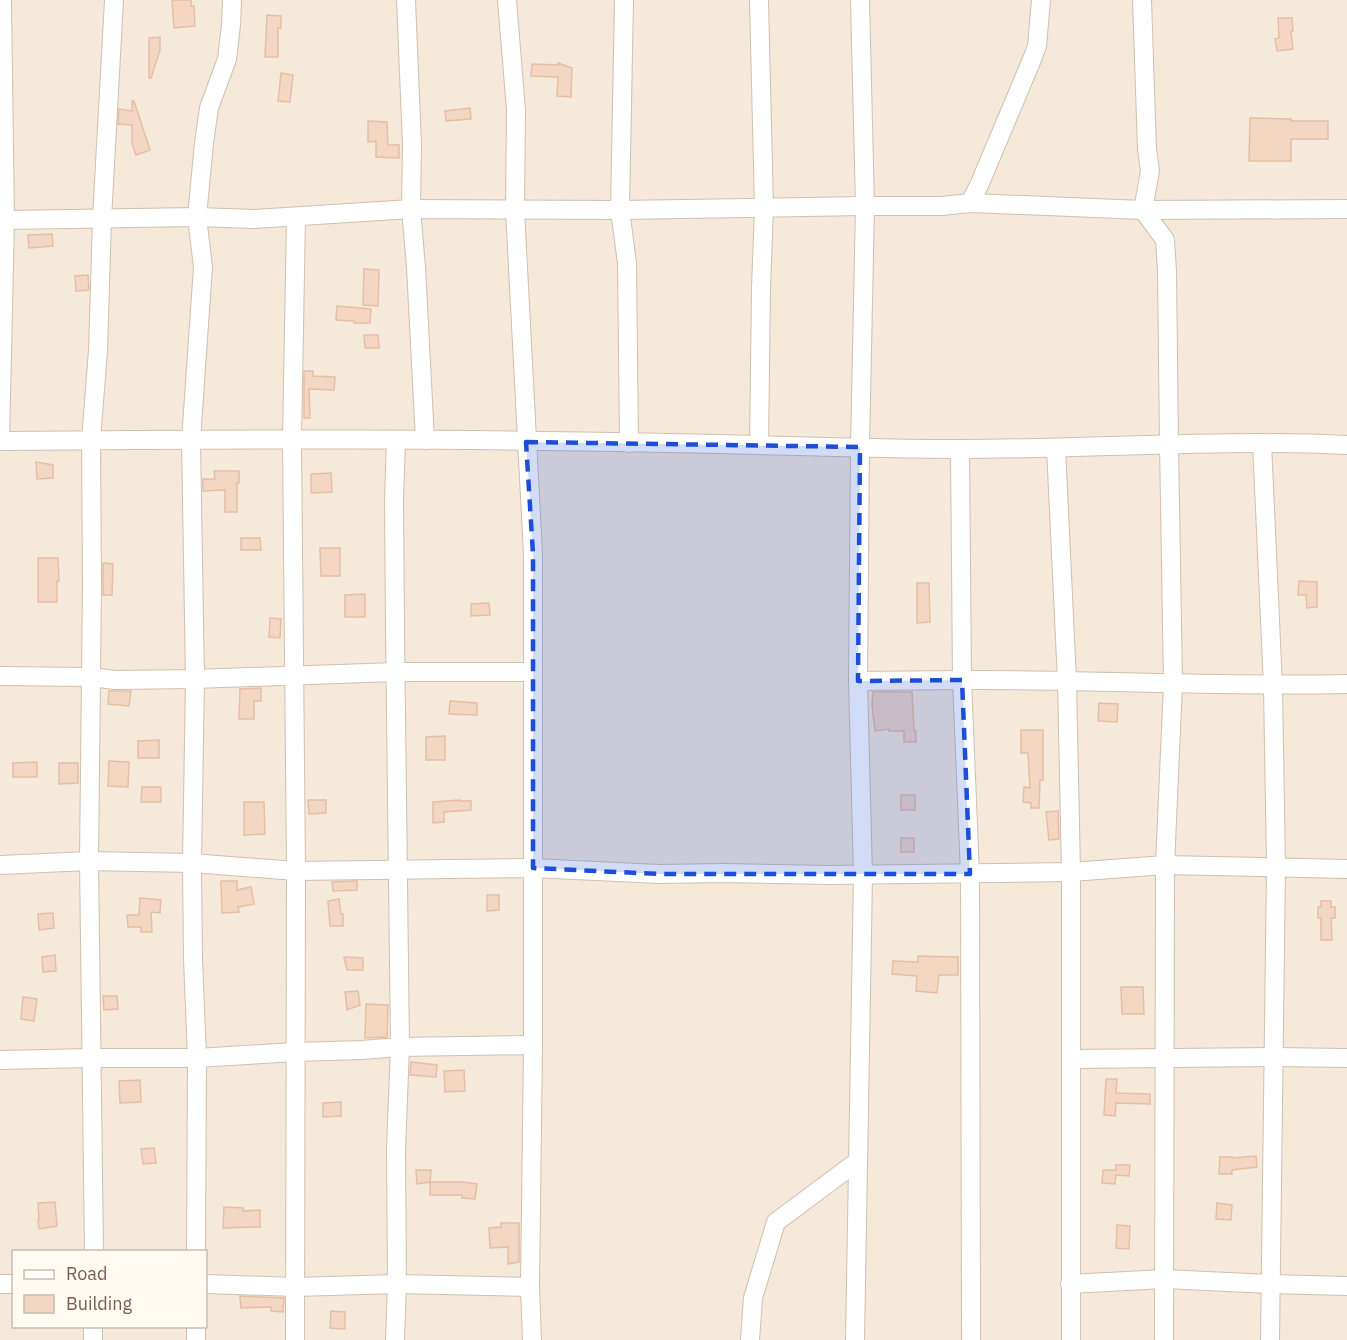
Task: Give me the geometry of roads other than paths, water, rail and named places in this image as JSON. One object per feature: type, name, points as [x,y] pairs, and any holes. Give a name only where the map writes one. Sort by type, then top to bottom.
[{"type":"street","points":[[2,0],[5,220],[0,441],[425,440],[960,449],[1262,443],[1347,445]]},
{"type":"street","points":[[94,1250],[89,861],[91,440],[98,351],[102,219],[114,0]]},
{"type":"street","points":[[196,1250],[198,1058],[193,959],[195,679],[191,440],[203,267],[197,218],[209,108],[227,59],[232,0]]},
{"type":"street","points":[[406,0],[412,145],[411,209],[425,440]]},
{"type":"street","points":[[507,0],[516,110],[515,210],[532,554],[531,1340]]},
{"type":"street","points":[[624,0],[620,210],[627,263],[629,443]]},
{"type":"street","points":[[759,0],[764,208],[759,445]]},
{"type":"street","points":[[855,1340],[863,875],[858,681],[865,206],[860,0]]},
{"type":"street","points":[[970,203],[1034,57],[1041,0]]},
{"type":"street","points":[[1142,0],[1147,149],[1150,171],[1143,210],[1165,240],[1167,271],[1173,684],[1166,865],[1164,1340]]},
{"type":"street","points":[[5,220],[254,219],[411,209],[620,210],[942,206],[970,203],[1143,210],[1347,209]]},
{"type":"street","points":[[296,217],[292,440],[296,871],[296,1340]]},
{"type":"street","points":[[395,1340],[396,1149],[400,1047],[394,500],[396,440]]},
{"type":"street","points":[[1262,443],[1273,686],[1276,867],[1270,1340]]},
{"type":"street","points":[[1056,448],[1067,681],[1071,872],[1071,1340]]},
{"type":"street","points":[[960,449],[962,680],[970,874],[971,1340]]},
{"type":"street","points":[[0,676],[91,677],[115,680],[396,672],[533,672]]},
{"type":"street","points":[[858,681],[1067,681],[1273,686],[1347,684]]},
{"type":"street","points":[[0,865],[89,861],[192,863],[296,871],[533,868],[659,874],[863,875],[1071,872],[1166,865],[1347,869]]},
{"type":"street","points":[[0,1060],[198,1058],[400,1047],[533,1045]]},
{"type":"street","points":[[1071,1059],[1273,1057],[1347,1059]]},
{"type":"street","points":[[750,1340],[753,1298],[776,1222],[858,1161]]},
{"type":"street","points":[[1070,1284],[1164,1279],[1347,1286]]},
{"type":"street","points":[[207,1284],[295,1287],[397,1284],[530,1287]]}]
